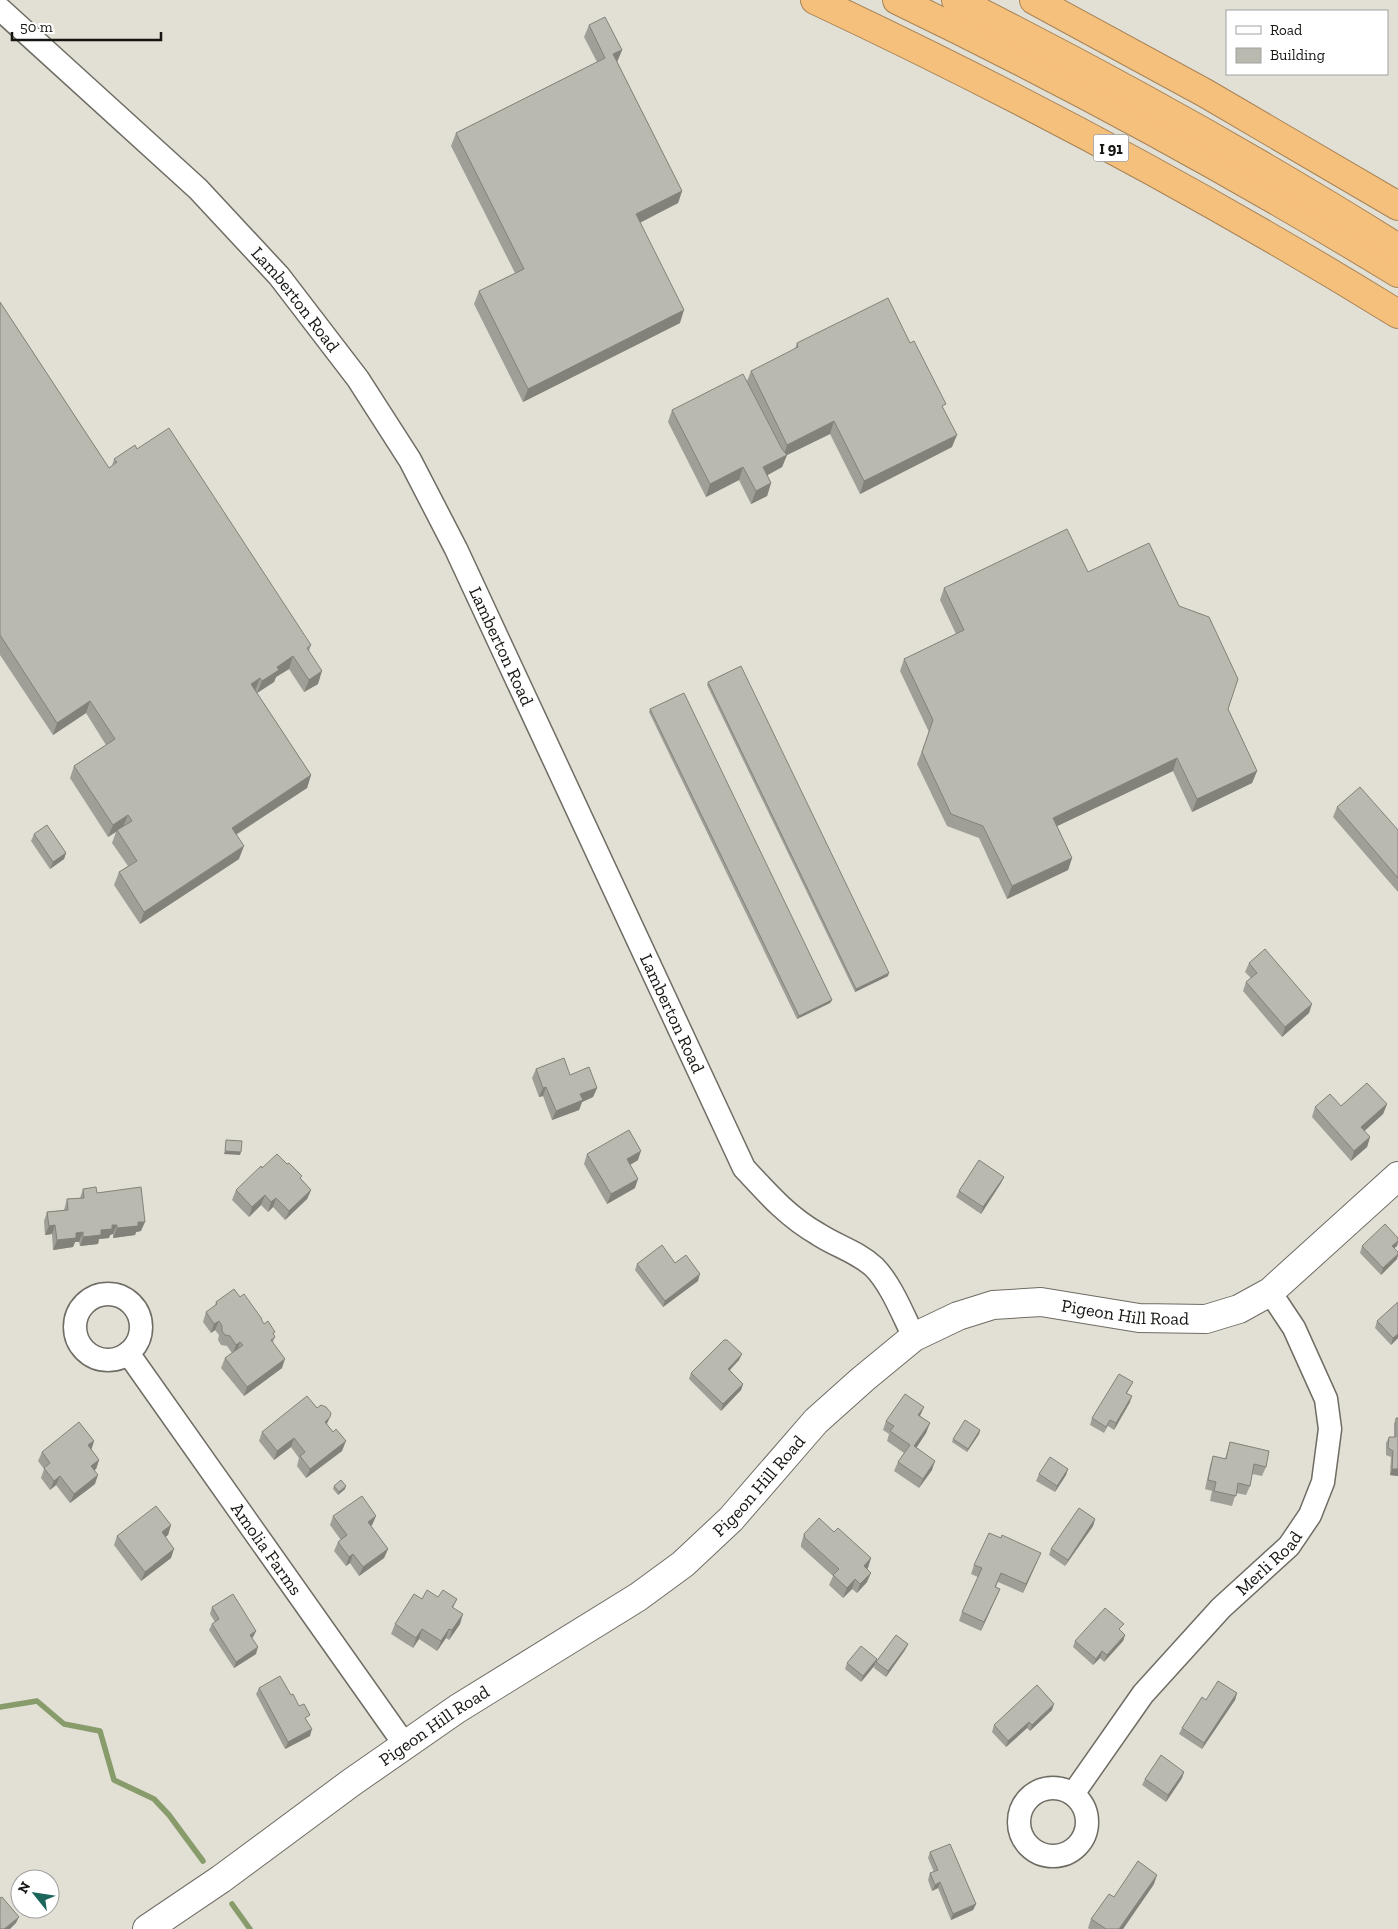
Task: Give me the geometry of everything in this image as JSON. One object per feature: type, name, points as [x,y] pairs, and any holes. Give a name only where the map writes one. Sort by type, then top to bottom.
[{"type":"highway","name":"I 91","points":[[815,0],[973,76],[1112,148],[1261,231],[1398,314]]},
{"type":"highway","points":[[898,0],[1036,69],[1209,162],[1398,274]]},
{"type":"highway","points":[[956,0],[1169,112],[1299,187],[1398,248]]},
{"type":"highway","points":[[1034,0],[1238,111],[1398,206]]},
{"type":"street","name":"Lamberton Road","points":[[0,9],[198,189],[279,276],[358,380],[410,460],[456,549],[744,1168],[778,1206],[817,1234],[858,1255],[873,1266],[882,1277],[914,1337]]},
{"type":"street","name":"Pigeon Hill Road","points":[[147,1929],[221,1879],[457,1709],[638,1596],[683,1564],[731,1519],[816,1421],[914,1337],[958,1316],[993,1305],[1041,1302],[1139,1318],[1206,1319],[1239,1309],[1270,1292],[1398,1176]]},
{"type":"street","name":"Merli Road","points":[[1073,1794],[1143,1694],[1221,1608],[1289,1546],[1310,1515],[1324,1482],[1330,1429],[1326,1399],[1294,1328],[1270,1292]]},
{"type":"street","name":"Amolia Farms","points":[[128,1353],[405,1745]]},
{"type":"building","points":[[605,17],[622,50],[613,54],[682,191],[636,214],[684,310],[528,389],[479,291],[524,269],[456,133],[605,58],[589,25]]},
{"type":"building","points":[[888,298],[910,343],[914,341],[946,404],[942,406],[957,435],[864,481],[834,421],[787,445],[751,371],[798,347],[797,343]]},
{"type":"building","points":[[0,302],[109,468],[117,462],[114,459],[135,445],[137,449],[169,428],[311,645],[307,648],[322,671],[309,680],[293,656],[277,667],[279,670],[262,681],[260,678],[251,684],[311,775],[232,828],[244,846],[144,912],[119,872],[137,861],[117,830],[132,821],[128,815],[113,825],[74,766],[115,739],[90,701],[57,723],[0,635]]},
{"type":"building","points":[[743,374],[782,449],[787,455],[763,467],[771,483],[756,491],[743,467],[710,484],[672,410]]},
{"type":"building","points":[[1067,529],[1088,572],[1149,543],[1179,606],[1209,617],[1238,679],[1228,709],[1257,771],[1197,799],[1177,758],[1053,818],[1072,858],[1012,886],[983,826],[951,814],[922,752],[933,720],[904,659],[964,630],[944,588]]},
{"type":"building","points":[[741,666],[889,973],[856,989],[708,682]]},
{"type":"building","points":[[684,693],[832,1000],[799,1016],[650,709]]},
{"type":"building","points":[[1360,787],[1398,830],[1398,878],[1337,807]]},
{"type":"building","points":[[47,825],[66,853],[53,862],[34,834]]},
{"type":"building","points":[[1265,949],[1312,1004],[1285,1027],[1246,982],[1257,973],[1249,963]]},
{"type":"building","points":[[564,1058],[570,1075],[589,1067],[597,1088],[580,1094],[583,1100],[556,1111],[546,1087],[543,1088],[536,1069]]},
{"type":"building","points":[[1367,1083],[1387,1104],[1361,1127],[1370,1137],[1354,1151],[1315,1107],[1330,1094],[1341,1106]]},
{"type":"building","points":[[629,1130],[641,1151],[627,1159],[638,1179],[611,1194],[587,1154]]},
{"type":"building","points":[[226,1140],[242,1141],[241,1152],[225,1151]]},
{"type":"building","points":[[277,1154],[302,1176],[300,1178],[311,1190],[289,1211],[276,1198],[271,1202],[265,1195],[252,1207],[236,1190],[261,1166],[262,1168]]},
{"type":"building","points":[[979,1160],[1004,1177],[983,1207],[959,1191]]},
{"type":"building","points":[[96,1187],[97,1193],[141,1187],[145,1222],[138,1222],[138,1226],[117,1228],[117,1225],[112,1225],[112,1229],[101,1230],[101,1235],[83,1237],[83,1232],[76,1233],[76,1238],[57,1240],[55,1225],[49,1226],[47,1212],[68,1210],[67,1199],[84,1198],[83,1189]]},
{"type":"building","points":[[1385,1224],[1398,1238],[1398,1241],[1392,1246],[1398,1254],[1383,1268],[1362,1246]]},
{"type":"building","points":[[662,1245],[675,1263],[686,1255],[700,1274],[665,1301],[637,1264]]},
{"type":"building","points":[[234,1289],[240,1297],[244,1294],[264,1324],[268,1321],[275,1332],[273,1333],[275,1337],[271,1340],[285,1359],[247,1387],[225,1358],[243,1345],[240,1342],[236,1345],[230,1336],[225,1335],[222,1331],[219,1321],[214,1324],[206,1312]]},
{"type":"building","points":[[1398,1302],[1398,1334],[1393,1338],[1377,1321]]},
{"type":"building","points":[[724,1340],[727,1340],[742,1354],[728,1369],[743,1384],[723,1404],[691,1373]]},
{"type":"building","points":[[1119,1374],[1133,1382],[1126,1393],[1132,1396],[1116,1423],[1110,1420],[1106,1427],[1092,1418]]},
{"type":"building","points":[[905,1394],[924,1407],[918,1415],[930,1423],[914,1446],[935,1461],[923,1479],[898,1462],[910,1445],[890,1431],[894,1426],[886,1421]]},
{"type":"building","points":[[307,1396],[317,1408],[321,1405],[326,1407],[331,1413],[325,1422],[333,1432],[336,1429],[346,1441],[310,1469],[300,1456],[305,1452],[294,1438],[277,1451],[262,1432]]},
{"type":"building","points":[[1396,1418],[1398,1418],[1398,1469],[1392,1469],[1393,1451],[1388,1448],[1389,1437],[1396,1437]]},
{"type":"building","points":[[965,1420],[980,1430],[968,1449],[953,1439]]},
{"type":"building","points":[[79,1422],[94,1441],[88,1445],[99,1460],[91,1466],[98,1475],[74,1494],[60,1476],[54,1481],[44,1468],[50,1463],[42,1452]]},
{"type":"building","points":[[1230,1442],[1269,1451],[1266,1467],[1254,1464],[1250,1486],[1238,1483],[1236,1496],[1214,1491],[1216,1482],[1208,1480],[1213,1456],[1226,1459]]},
{"type":"building","points":[[1050,1457],[1068,1469],[1057,1486],[1039,1474]]},
{"type":"building","points":[[341,1480],[346,1486],[339,1492],[334,1486]]},
{"type":"building","points":[[362,1496],[376,1516],[368,1522],[388,1549],[363,1567],[353,1554],[349,1557],[338,1542],[347,1535],[333,1516]]},
{"type":"building","points":[[156,1506],[171,1525],[162,1532],[174,1549],[145,1572],[117,1536]]},
{"type":"building","points":[[1079,1508],[1095,1519],[1068,1560],[1051,1549]]},
{"type":"building","points":[[819,1518],[834,1532],[838,1528],[871,1558],[864,1566],[871,1573],[860,1584],[855,1579],[847,1588],[833,1575],[839,1569],[805,1538],[804,1534]]},
{"type":"building","points":[[989,1533],[1001,1538],[1002,1535],[1041,1553],[1026,1584],[1001,1573],[995,1587],[1000,1589],[984,1622],[962,1612],[982,1568],[974,1565]]},
{"type":"building","points":[[427,1590],[438,1597],[443,1590],[457,1599],[452,1607],[463,1614],[452,1630],[449,1629],[441,1641],[422,1629],[416,1638],[395,1624],[414,1594],[422,1599]]},
{"type":"building","points":[[233,1594],[256,1631],[250,1635],[258,1647],[236,1662],[212,1624],[219,1619],[212,1607]]},
{"type":"building","points":[[1105,1608],[1124,1624],[1119,1629],[1125,1635],[1107,1655],[1102,1651],[1096,1659],[1075,1641]]},
{"type":"building","points":[[896,1635],[908,1644],[888,1671],[876,1662]]},
{"type":"building","points":[[861,1646],[877,1659],[863,1676],[847,1663]]},
{"type":"building","points":[[280,1676],[299,1706],[304,1704],[310,1715],[305,1718],[312,1729],[288,1742],[259,1688]]},
{"type":"building","points":[[1218,1681],[1237,1693],[1204,1743],[1182,1728],[1202,1697],[1206,1700]]},
{"type":"building","points":[[1037,1685],[1054,1704],[1032,1725],[1029,1722],[1008,1741],[994,1725]]},
{"type":"building","points":[[1161,1755],[1184,1772],[1168,1795],[1145,1779]]},
{"type":"building","points":[[950,1844],[976,1904],[953,1914],[940,1882],[935,1885],[930,1873],[938,1870],[930,1852]]},
{"type":"building","points":[[1138,1861],[1157,1875],[1119,1929],[1106,1929],[1091,1919],[1109,1894],[1114,1897]]},
{"type":"building","points":[[2,1897],[10,1906],[10,1919],[16,1919],[4,1929],[0,1929],[0,1898]]},
{"type":"waterway","points":[[0,1707],[37,1701],[64,1724],[100,1731],[114,1780],[154,1799],[169,1815],[203,1861]]},
{"type":"waterway","points":[[232,1904],[250,1929]]}]
